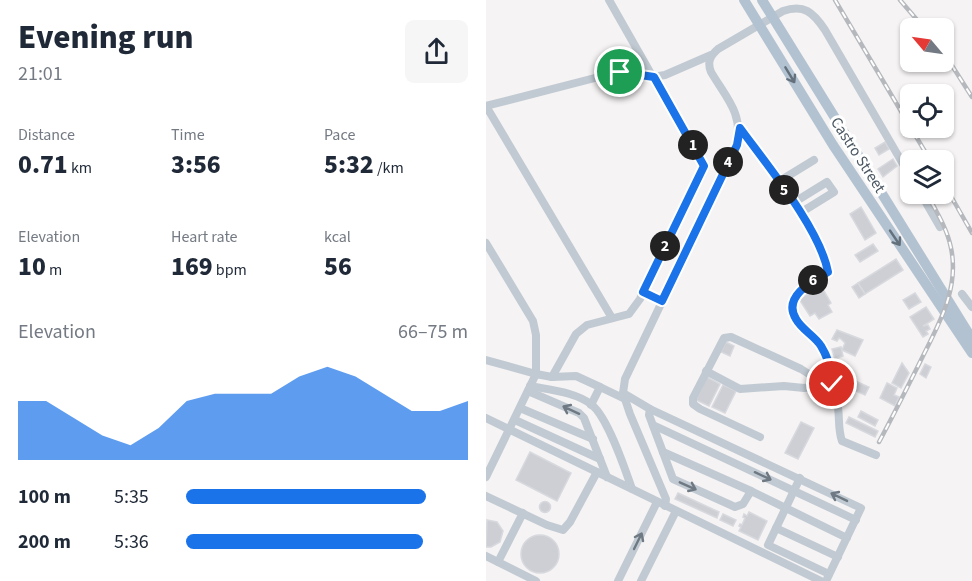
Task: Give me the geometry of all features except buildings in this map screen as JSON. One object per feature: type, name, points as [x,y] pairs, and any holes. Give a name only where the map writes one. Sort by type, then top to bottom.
[{"type":"main road","name":"Castro Street","points":[[744,0],[832,145],[972,353]]},
{"type":"main road","name":"Castro Street","points":[[762,0],[972,339]]},
{"type":"street","points":[[552,377],[576,334],[587,325],[628,314],[643,292],[704,166],[609,0]]},
{"type":"street","points":[[612,318],[486,106],[622,71],[654,77],[671,74],[711,55],[772,17],[793,7],[802,7],[815,16],[900,159]]},
{"type":"street","points":[[706,371],[740,389],[784,386],[804,388],[826,385],[834,381],[820,345],[795,318],[792,308],[796,295],[810,282],[828,272],[825,256],[800,213],[740,128],[736,115],[708,65],[711,55]]},
{"type":"street","points":[[618,581],[666,499],[624,396],[625,379],[737,145],[740,128]]},
{"type":"street","points":[[778,182],[814,160]]},
{"type":"street","points":[[793,203],[827,182],[834,192],[800,213]]},
{"type":"street","points":[[927,204],[940,227]]},
{"type":"street","points":[[486,243],[532,321],[536,335],[536,374],[486,477]]},
{"type":"street","points":[[643,292],[662,301]]},
{"type":"street","points":[[962,294],[972,307]]},
{"type":"street","points":[[760,438],[693,404],[706,371],[724,338],[731,337],[801,369],[826,385],[835,392],[839,407],[838,431],[842,441],[876,455]]},
{"type":"street","points":[[486,360],[552,377],[576,376],[624,396],[800,478],[861,508],[828,578],[768,545],[800,478]]},
{"type":"street","points":[[591,405],[600,387]]},
{"type":"street","points":[[529,389],[569,394],[591,405],[598,412],[616,448],[632,489]]},
{"type":"street","points":[[529,389],[579,413],[586,422],[607,477]]},
{"type":"street","points":[[520,408],[593,439]]},
{"type":"street","points":[[650,409],[649,415],[673,479],[735,507],[743,504],[751,491]]},
{"type":"street","points":[[486,418],[821,581]]},
{"type":"street","points":[[515,420],[600,459]]},
{"type":"street","points":[[653,425],[856,520]]},
{"type":"street","points":[[663,452],[751,491],[847,538]]},
{"type":"street","points":[[486,496],[547,525],[563,530],[570,522],[597,472]]},
{"type":"street","points":[[641,581],[676,511]]},
{"type":"street","points":[[498,562],[523,513]]},
{"type":"street","points":[[776,528],[838,557]]},
{"type":"street","points":[[486,556],[536,581]]},
{"type":"railway","points":[[835,0],[924,150]]},
{"type":"railway","points":[[900,0],[915,18]]},
{"type":"railway","points":[[954,69],[972,97]]},
{"type":"railway","points":[[954,202],[972,233]]},
{"type":"railway","points":[[879,442],[933,336],[950,293],[953,264],[951,248],[944,227],[932,204]]},
{"type":"route","points":[[620,72],[654,77],[704,166],[643,292],[662,301],[737,145],[740,128],[800,213],[825,256],[828,272],[810,282],[796,295],[792,308],[795,318],[820,345],[830,366],[834,381],[832,384]]}]
